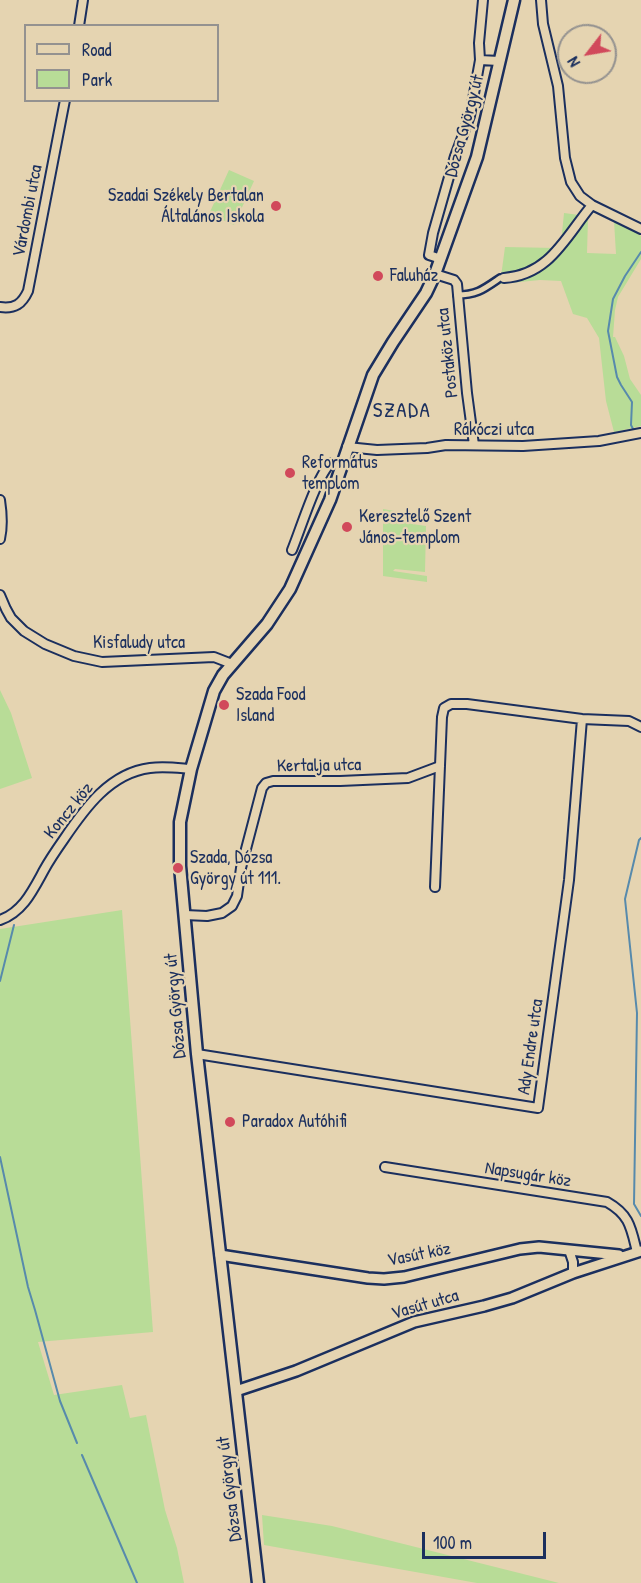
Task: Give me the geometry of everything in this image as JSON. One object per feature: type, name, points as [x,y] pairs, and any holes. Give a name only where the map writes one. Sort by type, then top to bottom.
[{"type":"main road","name":"Dózsa György út","points":[[258,1583],[197,1054],[180,866],[180,822],[191,769],[214,691],[223,675],[267,624],[290,588],[330,500],[373,375],[435,274],[477,157],[514,0]]},
{"type":"street","points":[[79,24],[83,0]]},
{"type":"street","points":[[483,0],[479,43],[480,60],[500,61]]},
{"type":"street","points":[[541,0],[543,24],[558,86],[568,174],[580,196],[592,205],[641,229]]},
{"type":"street","name":"Dózsa György út","points":[[441,259],[429,255],[455,156],[470,116],[480,60]]},
{"type":"street","name":"Várdombi utca","points":[[0,308],[13,308],[21,304],[28,291],[65,102]]},
{"type":"street","points":[[457,295],[470,295],[502,278],[524,275],[554,254],[592,205]]},
{"type":"street","name":"Postaköz utca","points":[[435,274],[456,281],[474,445]]},
{"type":"street","name":"Rákóczi utca","points":[[347,447],[377,450],[446,445],[523,446],[599,441],[641,433]]},
{"type":"street","points":[[292,550],[327,466],[333,463],[343,463]]},
{"type":"street","points":[[0,500],[2,530],[0,539]]},
{"type":"street","name":"Kisfaludy utca","points":[[0,595],[11,618],[24,631],[45,644],[74,656],[102,662],[214,657],[232,664]]},
{"type":"street","points":[[435,887],[444,708],[451,704],[467,704],[582,719],[629,721],[641,727]]},
{"type":"street","name":"Ady Endre utca","points":[[197,1054],[538,1108],[569,880],[582,719]]},
{"type":"street","name":"Kertalja utca","points":[[185,915],[207,916],[222,913],[231,906],[237,896],[241,868],[262,788],[266,783],[408,778],[440,766]]},
{"type":"street","name":"Koncz köz","points":[[0,920],[15,912],[31,893],[48,862],[82,813],[98,795],[125,776],[137,771],[151,768],[191,769]]},
{"type":"street","name":"Napsugár köz","points":[[385,1167],[607,1202],[624,1214],[639,1251]]},
{"type":"street","name":"Vasút köz","points":[[220,1255],[384,1279],[520,1249],[539,1247],[624,1255]]},
{"type":"street","points":[[569,1250],[573,1262],[573,1273]]},
{"type":"street","points":[[624,1255],[639,1251]]},
{"type":"street","name":"Vasút utca","points":[[236,1391],[296,1371],[414,1322],[512,1298],[624,1255]]},
{"type":"green space","points":[[229,170],[254,181],[234,225],[209,214]]},
{"type":"green space","points":[[564,213],[588,219],[587,253],[616,254],[614,221],[641,236],[641,259],[618,297],[613,337],[624,356],[630,379],[641,395],[641,426],[614,432],[606,401],[599,338],[587,318],[573,314],[561,281],[540,280],[500,284],[505,247],[556,248],[561,243]]},
{"type":"green space","points":[[383,509],[406,513],[406,523],[426,526],[425,572],[395,569],[393,571],[427,576],[427,582],[383,576]]},
{"type":"green space","points":[[0,690],[11,713],[32,778],[0,789]]},
{"type":"green space","points":[[122,910],[153,1332],[38,1342],[54,1395],[122,1385],[130,1418],[146,1415],[165,1510],[177,1548],[184,1583],[0,1583],[0,929]]},
{"type":"green space","points":[[262,1515],[332,1526],[559,1583],[477,1583],[264,1545]]},
{"type":"waterway","points":[[635,433],[631,425],[632,402],[617,377],[608,331],[613,299],[641,252]]},
{"type":"waterway","points":[[641,838],[625,899],[637,1013],[634,1204],[641,1216]]},
{"type":"waterway","points":[[0,981],[14,925]]},
{"type":"waterway","points":[[0,1157],[28,1287],[60,1401],[77,1443]]},
{"type":"waterway","points":[[82,1455],[137,1583]]},
{"type":"place","name":"Szadai Székely Bertalan Általános Iskola","points":[[276,206]]},
{"type":"place","name":"Faluház","points":[[378,276]]},
{"type":"place","name":"Református templom","points":[[290,473]]},
{"type":"place","name":"Keresztelő Szent János-templom","points":[[347,527]]},
{"type":"place","name":"Szada Food Island","points":[[224,705]]},
{"type":"place","name":"Szada, Dózsa György út 111.","points":[[178,868]]},
{"type":"place","name":"Paradox Autóhifi","points":[[230,1122]]},
{"type":"district","name":"SZADA","points":[[402,411]]}]
